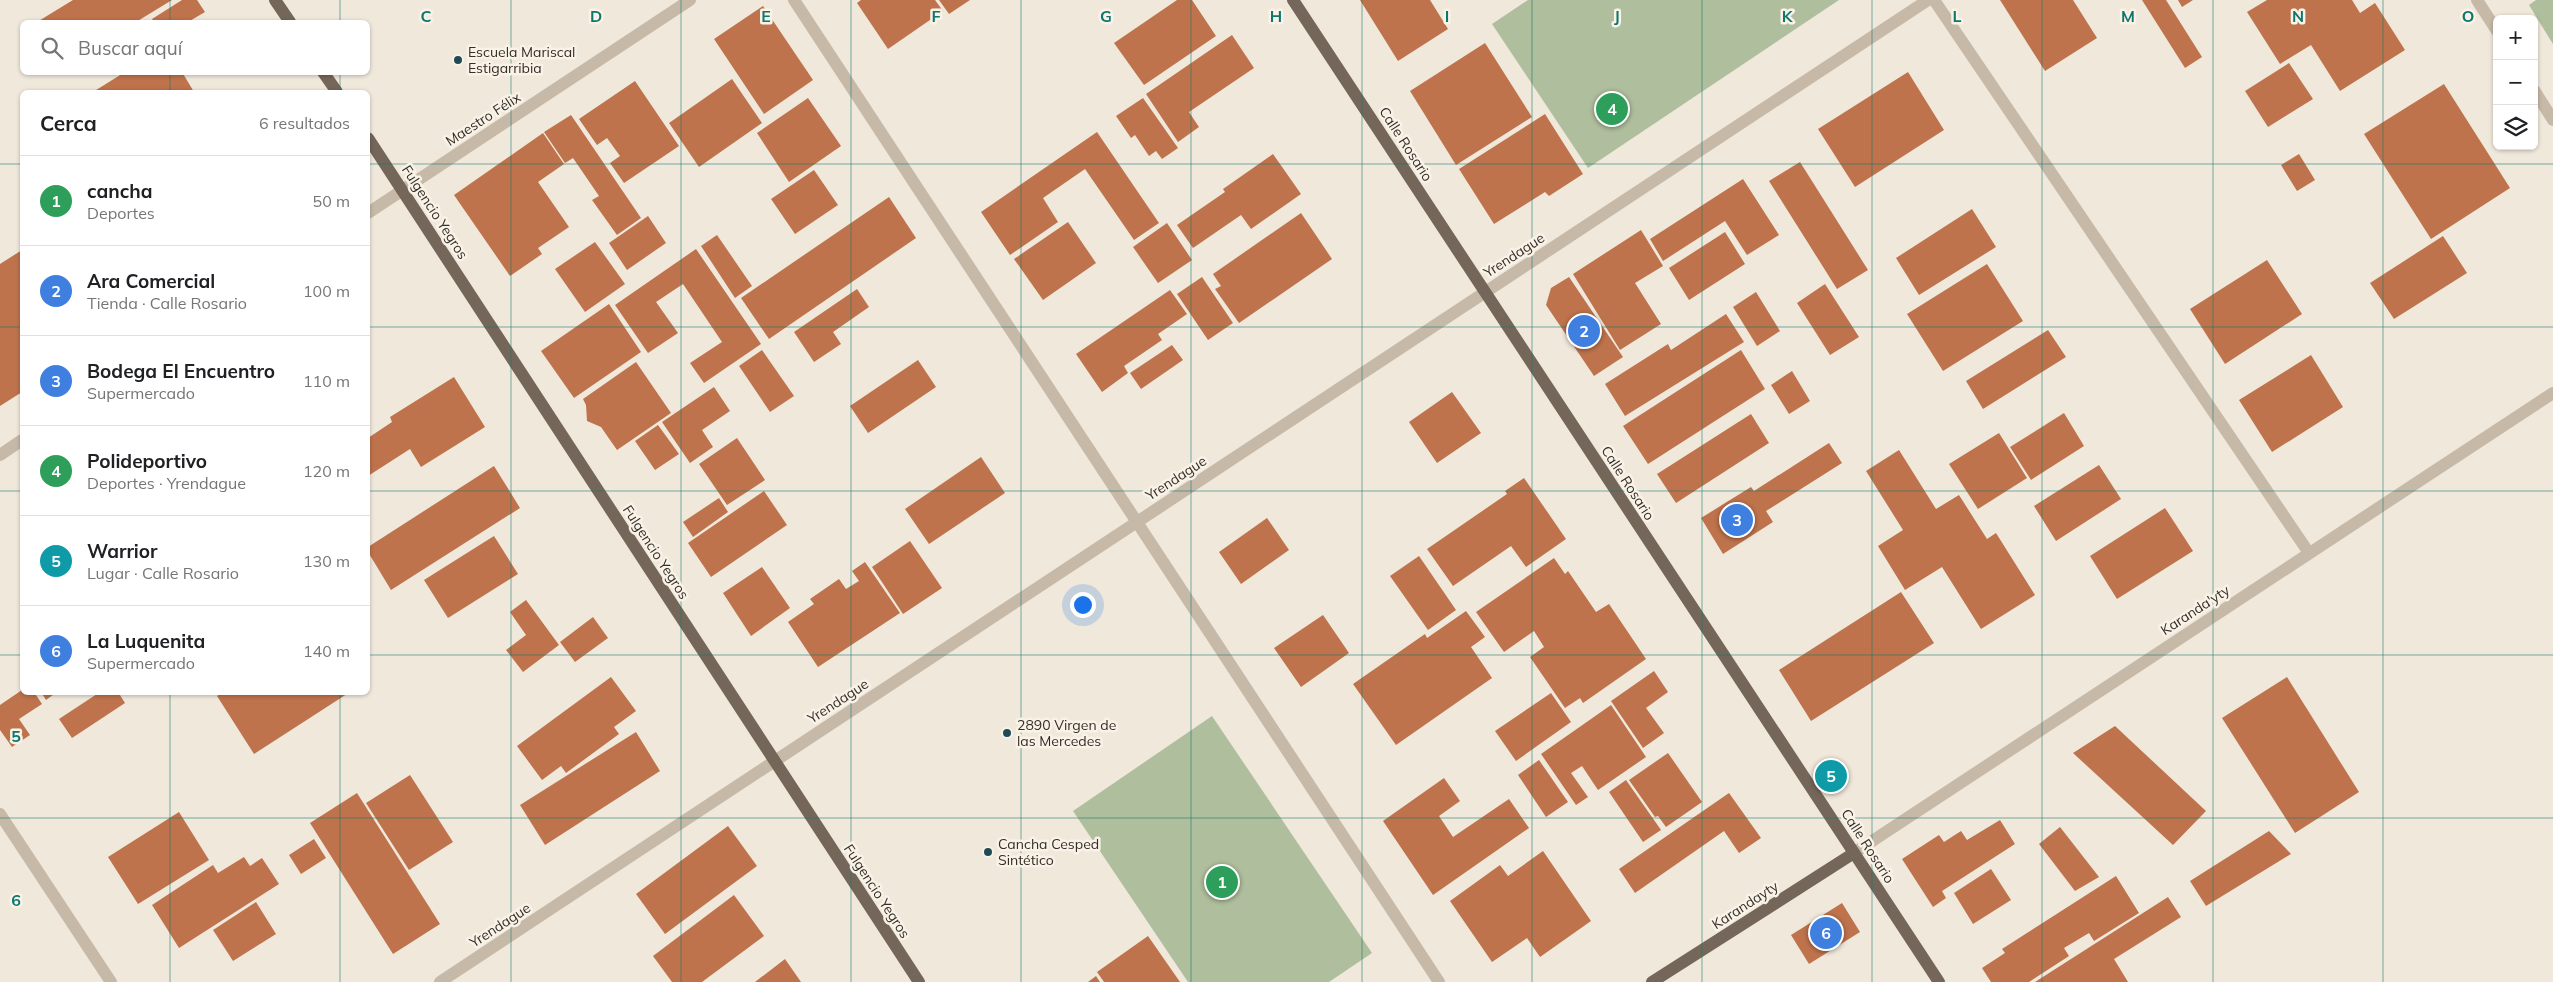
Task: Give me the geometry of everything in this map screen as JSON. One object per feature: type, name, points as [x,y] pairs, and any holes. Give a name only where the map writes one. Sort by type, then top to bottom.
[{"type":"main road","points":[[275,0],[289,20]]},
{"type":"main road","name":"Calle Rosario","points":[[1293,0],[1939,982]]},
{"type":"main road","points":[[326,75],[336,90]]},
{"type":"main road","name":"Fulgencio Yegros","points":[[370,141],[919,982]]},
{"type":"main road","name":"Karandayty","points":[[1652,982],[1854,853]]},
{"type":"street","name":"Maestro Félix","points":[[370,212],[690,0]]},
{"type":"street","points":[[794,0],[1439,982]]},
{"type":"street","name":"Yrendague","points":[[440,982],[1928,0]]},
{"type":"street","points":[[1934,0],[2309,553]]},
{"type":"street","points":[[2477,0],[2493,25]]},
{"type":"street","points":[[2538,96],[2553,120]]},
{"type":"street","name":"Karanda'yty","points":[[1854,853],[2553,393]]},
{"type":"street","points":[[0,455],[20,441]]},
{"type":"street","points":[[0,814],[111,982]]},
{"type":"green space","points":[[1528,0],[1839,0],[1588,168],[1492,24]]},
{"type":"green space","points":[[2536,0],[2553,0],[2553,44],[2538,20],[2538,15],[2535,15],[2529,5]]},
{"type":"green space","points":[[1212,716],[1372,953],[1329,982],[1188,982],[1073,811]]},
{"type":"building","points":[[73,0],[172,0],[139,20],[40,20]]},
{"type":"building","points":[[182,0],[197,0],[205,12],[191,20],[152,19]]},
{"type":"building","points":[[861,0],[935,0],[943,11],[888,49],[857,3]]},
{"type":"building","points":[[939,0],[970,0],[949,14]]},
{"type":"building","points":[[1177,0],[1192,0],[1216,36],[1144,85],[1114,43]]},
{"type":"building","points":[[1360,0],[1430,0],[1448,29],[1398,61]]},
{"type":"building","points":[[2000,0],[2073,0],[2097,38],[2045,71]]},
{"type":"building","points":[[2142,0],[2166,0],[2202,57],[2185,68]]},
{"type":"building","points":[[2178,0],[2193,0],[2182,7]]},
{"type":"building","points":[[2267,0],[2352,0],[2360,13],[2375,3],[2405,50],[2340,91],[2311,45],[2280,64],[2247,12]]},
{"type":"building","points":[[763,6],[813,80],[764,114],[714,39]]},
{"type":"building","points":[[1232,35],[1254,68],[1189,112],[1199,127],[1178,142],[1146,94]]},
{"type":"building","points":[[1485,43],[1532,117],[1456,165],[1410,91]]},
{"type":"building","points":[[2289,63],[2313,99],[2268,127],[2245,91]]},
{"type":"building","points":[[1908,72],[1944,130],[1855,187],[1818,129]]},
{"type":"building","points":[[120,75],[184,75],[193,90],[96,90]]},
{"type":"building","points":[[732,79],[762,123],[699,167],[669,123]]},
{"type":"building","points":[[635,81],[679,146],[624,183],[610,163],[620,156],[607,138],[597,145],[579,119]]},
{"type":"building","points":[[2444,84],[2510,188],[2431,239],[2364,134]]},
{"type":"building","points":[[808,98],[841,146],[789,182],[757,133]]},
{"type":"building","points":[[1143,98],[1178,148],[1162,159],[1156,151],[1149,156],[1135,135],[1131,138],[1116,116]]},
{"type":"building","points":[[1545,114],[1583,174],[1549,196],[1545,192],[1494,224],[1459,169]]},
{"type":"building","points":[[571,115],[641,218],[617,235],[592,200],[599,196],[573,158],[565,163],[544,132]]},
{"type":"building","points":[[1097,132],[1159,223],[1134,240],[1085,169],[1043,198],[1058,222],[1010,255],[981,212]]},
{"type":"building","points":[[543,133],[564,164],[538,182],[569,227],[538,248],[542,254],[510,276],[454,195]]},
{"type":"building","points":[[1273,154],[1301,194],[1251,229],[1241,215],[1193,248],[1177,225],[1225,192],[1223,189]]},
{"type":"building","points":[[2299,154],[2315,180],[2297,191],[2281,165]]},
{"type":"building","points":[[1800,162],[1868,270],[1837,289],[1769,181]]},
{"type":"building","points":[[814,170],[838,205],[795,234],[771,199]]},
{"type":"building","points":[[1743,179],[1779,235],[1747,255],[1725,221],[1663,261],[1650,239]]},
{"type":"building","points":[[889,197],[916,238],[769,339],[741,298]]},
{"type":"building","points":[[1972,209],[1996,247],[1919,295],[1896,258]]},
{"type":"building","points":[[1301,213],[1332,259],[1239,323],[1215,289],[1221,286],[1213,274]]},
{"type":"building","points":[[648,216],[666,243],[627,270],[609,243]]},
{"type":"building","points":[[1068,222],[1096,263],[1043,300],[1014,259]]},
{"type":"building","points":[[1167,223],[1192,260],[1158,283],[1133,247]]},
{"type":"building","points":[[1641,230],[1663,266],[1635,283],[1661,324],[1620,350],[1573,274]]},
{"type":"building","points":[[1725,232],[1745,264],[1689,300],[1669,268]]},
{"type":"building","points":[[717,235],[752,286],[735,298],[701,246]]},
{"type":"building","points":[[2443,236],[2467,273],[2394,319],[2370,283]]},
{"type":"building","points":[[595,242],[625,284],[585,312],[555,269]]},
{"type":"building","points":[[696,249],[761,344],[704,383],[690,363],[722,342],[683,284],[656,302],[678,333],[648,353],[615,305]]},
{"type":"building","points":[[20,251],[20,393],[0,406],[0,264]]},
{"type":"building","points":[[2267,260],[2302,314],[2225,364],[2190,309]]},
{"type":"building","points":[[1987,264],[2023,321],[1943,371],[1907,314]]},
{"type":"building","points":[[1202,277],[1233,323],[1208,340],[1177,294]]},
{"type":"building","points":[[1569,277],[1623,357],[1594,376],[1546,305],[1551,288]]},
{"type":"building","points":[[1825,284],[1859,337],[1830,355],[1797,303]]},
{"type":"building","points":[[857,289],[869,307],[833,332],[841,344],[814,362],[794,332]]},
{"type":"building","points":[[1170,290],[1187,314],[1158,334],[1162,340],[1124,366],[1128,373],[1102,392],[1076,354]]},
{"type":"building","points":[[1756,292],[1780,331],[1757,346],[1733,307]]},
{"type":"building","points":[[609,304],[641,352],[574,398],[541,351]]},
{"type":"building","points":[[1726,314],[1744,342],[1625,416],[1605,384],[1668,344],[1671,350]]},
{"type":"building","points":[[2048,330],[2066,357],[1983,409],[1966,381]]},
{"type":"building","points":[[1172,345],[1183,360],[1141,389],[1130,373]]},
{"type":"building","points":[[762,350],[794,396],[770,412],[739,366]]},
{"type":"building","points":[[1741,350],[1765,389],[1648,464],[1623,426]]},
{"type":"building","points":[[2311,355],[2343,407],[2272,452],[2239,400]]},
{"type":"building","points":[[918,360],[936,387],[868,433],[850,406]]},
{"type":"building","points":[[636,362],[671,413],[617,450],[601,427],[587,421],[586,405],[583,399]]},
{"type":"building","points":[[1792,371],[1810,401],[1789,414],[1771,385]]},
{"type":"building","points":[[454,377],[485,427],[421,467],[410,449],[370,475],[370,437],[392,422],[390,417]]},
{"type":"building","points":[[714,387],[730,411],[702,430],[713,447],[690,463],[662,422]]},
{"type":"building","points":[[1452,392],[1481,433],[1437,463],[1409,422]]},
{"type":"building","points":[[2064,413],[2084,446],[2031,480],[2010,447]]},
{"type":"building","points":[[1751,414],[1769,443],[1676,503],[1657,474]]},
{"type":"building","points":[[658,425],[679,454],[655,470],[635,441]]},
{"type":"building","points":[[1999,433],[2027,478],[1978,509],[1949,464]]},
{"type":"building","points":[[737,438],[765,480],[727,505],[699,464]]},
{"type":"building","points":[[1829,443],[1842,463],[1766,511],[1773,522],[1723,554],[1701,518],[1751,487],[1754,491]]},
{"type":"building","points":[[1899,450],[1936,509],[1959,495],[1987,539],[1996,533],[2035,595],[1981,629],[1942,567],[1905,590],[1878,546],[1903,530],[1866,471]]},
{"type":"building","points":[[981,457],[1005,493],[929,544],[905,509]]},
{"type":"building","points":[[2099,465],[2121,499],[2056,541],[2034,506]]},
{"type":"building","points":[[494,466],[520,508],[391,590],[370,555],[370,546]]},
{"type":"building","points":[[1524,478],[1566,539],[1526,567],[1511,546],[1453,586],[1427,549],[1507,494],[1505,491]]},
{"type":"building","points":[[764,491],[787,525],[711,577],[688,543]]},
{"type":"building","points":[[719,498],[728,512],[693,537],[683,522]]},
{"type":"building","points":[[2165,508],[2193,551],[2117,599],[2090,556]]},
{"type":"building","points":[[1267,518],[1289,550],[1241,584],[1219,552]]},
{"type":"building","points":[[494,536],[518,574],[448,618],[424,580]]},
{"type":"building","points":[[910,541],[942,588],[903,614],[872,567]]},
{"type":"building","points":[[1419,556],[1456,610],[1428,630],[1390,576]]},
{"type":"building","points":[[1554,558],[1565,574],[1568,571],[1596,612],[1609,604],[1646,659],[1583,703],[1580,698],[1565,708],[1530,657],[1544,647],[1534,631],[1504,652],[1476,612]]},
{"type":"building","points":[[865,562],[900,613],[818,667],[788,622],[814,604],[810,599],[839,579],[846,589],[859,581],[852,571]]},
{"type":"building","points":[[762,567],[790,608],[751,636],[723,593]]},
{"type":"building","points":[[1901,592],[1934,643],[1811,721],[1779,670]]},
{"type":"building","points":[[526,600],[559,645],[523,672],[506,650],[526,635],[510,612]]},
{"type":"building","points":[[1466,611],[1485,637],[1471,647],[1492,678],[1396,745],[1353,684],[1425,634],[1427,638]]},
{"type":"building","points":[[1323,615],[1349,653],[1301,687],[1274,648]]},
{"type":"building","points":[[593,617],[608,638],[575,662],[560,642]]},
{"type":"building","points":[[1654,671],[1668,692],[1646,708],[1664,733],[1643,748],[1611,701]]},
{"type":"building","points":[[611,677],[636,711],[614,727],[619,734],[566,773],[561,766],[542,780],[517,746]]},
{"type":"building","points":[[2287,677],[2359,792],[2295,833],[2222,718]]},
{"type":"building","points":[[20,691],[20,695],[36,695],[42,704],[19,719],[30,735],[12,747],[0,730],[0,705]]},
{"type":"building","points":[[1551,693],[1571,722],[1516,761],[1495,731]]},
{"type":"building","points":[[43,695],[53,695],[46,700]]},
{"type":"building","points":[[95,695],[120,695],[125,703],[72,738],[59,719]]},
{"type":"building","points":[[218,695],[345,695],[254,754],[217,696]]},
{"type":"building","points":[[1611,705],[1646,757],[1598,790],[1582,766],[1571,773],[1588,797],[1576,805],[1541,754]]},
{"type":"building","points":[[2115,726],[2206,811],[2173,845],[2073,753]]},
{"type":"building","points":[[636,732],[660,771],[545,845],[520,805]]},
{"type":"building","points":[[1668,753],[1702,802],[1666,827],[1658,816],[1655,817],[1629,780]]},
{"type":"building","points":[[1539,760],[1568,802],[1546,817],[1518,775]]},
{"type":"building","points":[[410,775],[453,842],[409,870],[366,803]]},
{"type":"building","points":[[1444,778],[1460,801],[1439,816],[1453,837],[1509,799],[1529,828],[1433,895],[1383,821]]},
{"type":"building","points":[[1626,780],[1661,830],[1643,842],[1609,792]]},
{"type":"building","points":[[357,793],[440,924],[393,954],[310,823]]},
{"type":"building","points":[[1729,793],[1761,838],[1739,853],[1724,831],[1635,893],[1619,869]]},
{"type":"building","points":[[179,812],[209,860],[138,904],[108,857]]},
{"type":"building","points":[[2000,820],[2015,844],[1942,891],[1946,898],[1933,907],[1902,859],[1939,835],[1944,842],[1961,831],[1967,840]]},
{"type":"building","points":[[728,826],[757,866],[665,934],[636,894]]},
{"type":"building","points":[[2060,827],[2099,877],[2075,891],[2039,844]]},
{"type":"building","points":[[2269,831],[2291,854],[2206,906],[2190,881]]},
{"type":"building","points":[[314,839],[326,858],[301,874],[289,855]]},
{"type":"building","points":[[1543,851],[1591,921],[1540,957],[1527,938],[1492,962],[1450,901],[1500,865],[1508,876]]},
{"type":"building","points":[[244,857],[250,866],[262,858],[279,884],[179,948],[152,905],[213,865],[218,873]]},
{"type":"building","points":[[1991,869],[2011,900],[1973,924],[1954,893]]},
{"type":"building","points":[[2116,876],[2139,913],[2094,941],[2089,933],[2064,948],[2069,956],[2029,982],[1991,982],[1982,968],[2005,953],[2002,949]]},
{"type":"building","points":[[734,895],[764,936],[702,982],[672,982],[653,956]]},
{"type":"building","points":[[2168,897],[2181,917],[2114,959],[2128,982],[2035,982]]},
{"type":"building","points":[[256,902],[276,934],[233,961],[213,930]]},
{"type":"building","points":[[1842,903],[1860,932],[1809,964],[1791,935]]},
{"type":"building","points":[[1148,936],[1180,982],[1104,982],[1097,972]]},
{"type":"building","points":[[785,959],[801,982],[755,982]]},
{"type":"building","points":[[1096,976],[1100,982],[1088,982]]},
{"type":"place","name":"Escuela Mariscal Estigarribia","points":[[458,60]]},
{"type":"place","name":"Polideportivo","points":[[1612,109]]},
{"type":"place","name":"Ara Comercial","points":[[1584,331]]},
{"type":"place","name":"Bodega El Encuentro","points":[[1737,520]]},
{"type":"place","name":"2890 Virgen de las Mercedes","points":[[1007,733]]},
{"type":"place","name":"Warrior","points":[[1831,776]]},
{"type":"place","name":"Cancha Cesped Sintético","points":[[988,852]]},
{"type":"place","name":"cancha","points":[[1222,882]]},
{"type":"place","name":"La Luquenita","points":[[1826,933]]}]
